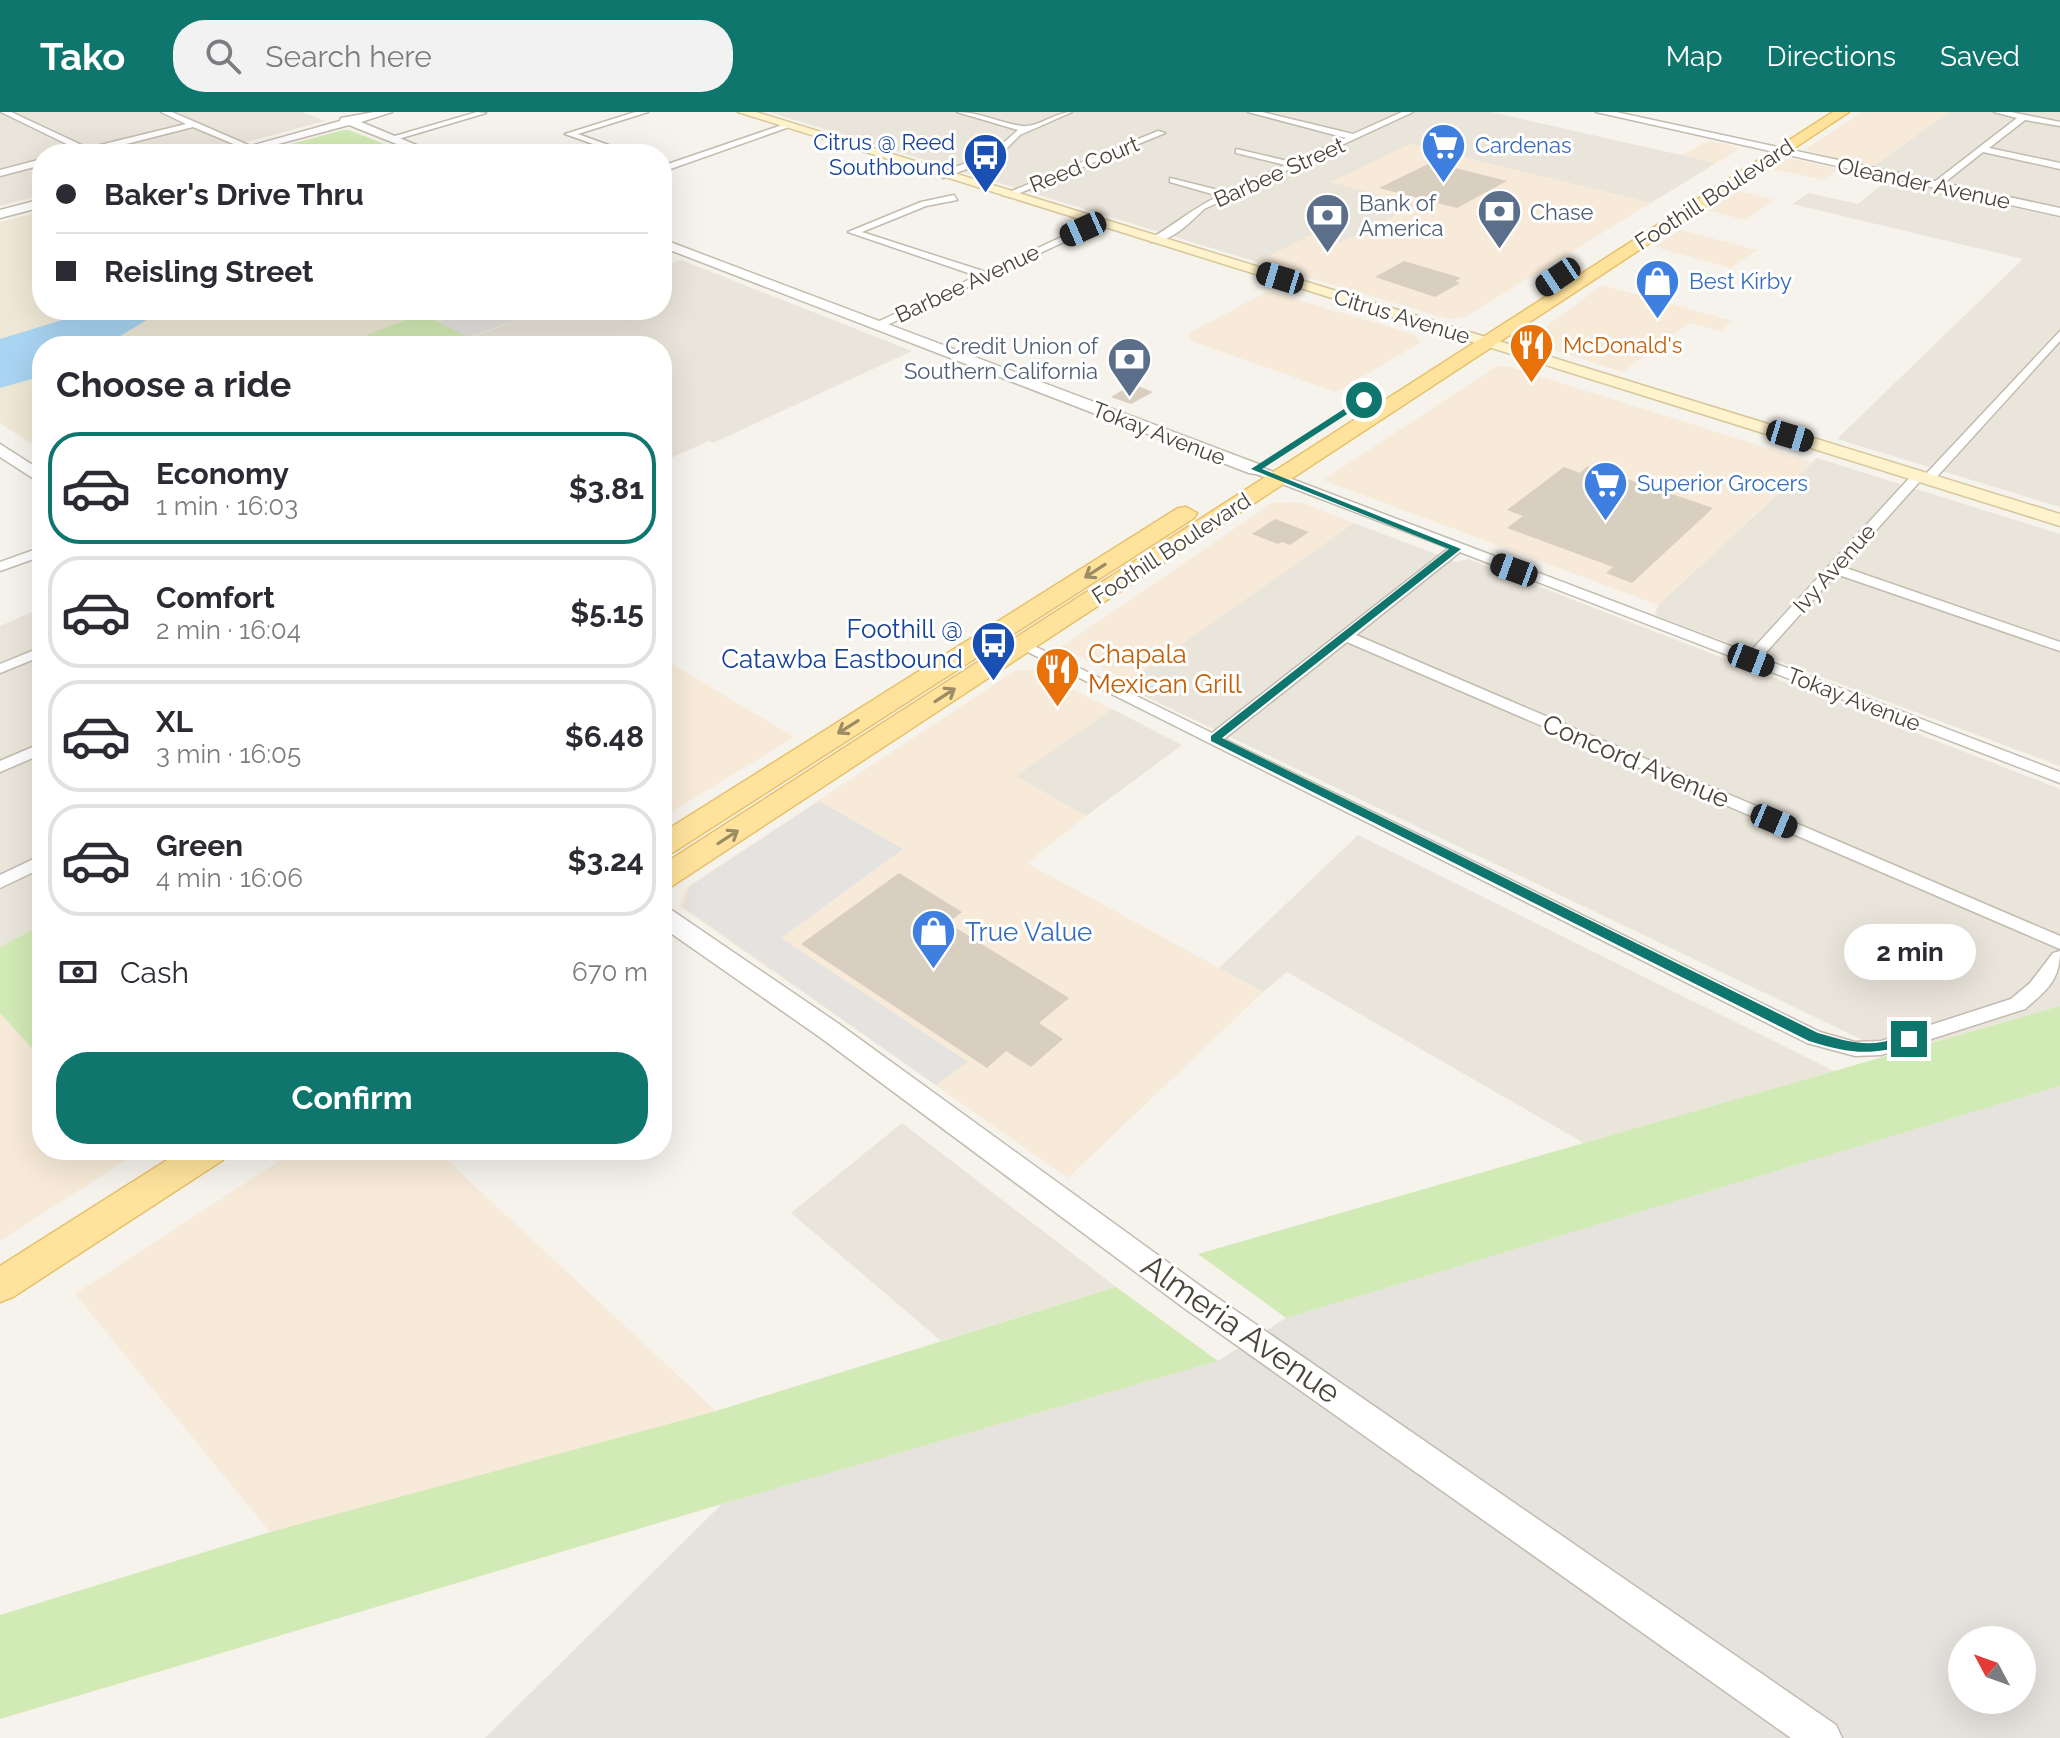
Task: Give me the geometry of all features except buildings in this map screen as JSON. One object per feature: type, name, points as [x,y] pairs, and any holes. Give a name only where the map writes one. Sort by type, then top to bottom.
[{"type":"main road","name":"Citrus Avenue","points":[[744,112],[2060,520]]},
{"type":"main road","name":"Foothill Boulevard","points":[[1477,339],[1644,221],[1819,112]]},
{"type":"main road","name":"Foothill Boulevard","points":[[672,840],[1266,474],[1477,339],[1618,256],[1842,112]]},
{"type":"main road","points":[[1618,256],[1617,249],[1648,228],[1644,221]]},
{"type":"main road","name":"Foothill Boulevard","points":[[672,872],[1021,645],[1266,474]]},
{"type":"main road","points":[[0,1286],[195,1160]]},
{"type":"street","points":[[5,112],[72,144]]},
{"type":"street","points":[[165,112],[242,144]]},
{"type":"street","points":[[266,144],[387,112]]},
{"type":"street","points":[[599,144],[569,134],[644,112]]},
{"type":"street","points":[[961,112],[1024,129]]},
{"type":"street","points":[[943,175],[995,155],[1013,135],[1068,112]]},
{"type":"street","points":[[1252,112],[1354,137]]},
{"type":"street","name":"Barbee Street","points":[[1154,240],[1181,226],[1201,207],[1409,112]]},
{"type":"street","name":"Oleander Avenue","points":[[1601,112],[2060,212]]},
{"type":"street","points":[[1998,112],[2060,124]]},
{"type":"street","points":[[392,138],[482,113]]},
{"type":"street","points":[[333,115],[407,144]]},
{"type":"street","points":[[1936,185],[2023,117]]},
{"type":"street","points":[[115,144],[194,124]]},
{"type":"street","points":[[672,164],[788,126]]},
{"type":"street","name":"Reed Court","points":[[1007,195],[1161,133]]},
{"type":"street","points":[[1981,149],[2060,166]]},
{"type":"street","points":[[1239,151],[1294,165]]},
{"type":"street","points":[[0,173],[32,165]]},
{"type":"street","points":[[1173,180],[1227,195]]},
{"type":"street","points":[[954,198],[924,204],[853,232],[986,275]]},
{"type":"street","points":[[0,214],[32,206]]},
{"type":"street","name":"Barbee Avenue","points":[[879,325],[1099,223]]},
{"type":"street","name":"Tokay Avenue","points":[[672,247],[2060,778]]},
{"type":"street","name":"Ivy Avenue","points":[[1751,660],[2060,334]]},
{"type":"street","points":[[0,449],[32,472]]},
{"type":"street","points":[[1215,739],[1456,549]]},
{"type":"street","points":[[0,567],[32,555]]},
{"type":"street","points":[[1835,569],[2060,647]]},
{"type":"street","name":"Concord Avenue","points":[[1345,636],[2060,943]]},
{"type":"street","points":[[1021,645],[1814,1038],[1855,1049],[1881,1048],[2018,1004],[2037,988],[2060,958]]},
{"type":"street","points":[[0,669],[32,655]]},
{"type":"street","points":[[0,767],[32,753]]},
{"type":"street","points":[[0,882],[32,866]]},
{"type":"street","name":"Almeria Avenue","points":[[672,922],[830,1031],[1195,1299],[1823,1738]]},
{"type":"shaded area","points":[[0,112],[302,112],[325,121],[239,144],[32,144],[32,198],[0,206]]},
{"type":"shaded area","points":[[769,112],[1491,112],[1716,163],[1651,203],[1410,144],[1416,205],[1341,243],[1311,235],[1257,262]]},
{"type":"shaded area","points":[[1862,112],[1949,112],[1871,167],[1804,150]]},
{"type":"shaded area","points":[[1949,112],[2060,112],[2060,208],[1872,167]]},
{"type":"shaded area","points":[[1708,141],[1738,150],[1716,163],[1683,155]]},
{"type":"shaded area","points":[[1410,144],[1651,203],[1465,317],[1448,319],[1257,262],[1311,235],[1341,243],[1415,205],[1331,182]]},
{"type":"shaded area","points":[[1788,159],[1839,169],[1823,180],[1772,169]]},
{"type":"shaded area","points":[[1888,180],[2060,218],[2060,507],[1837,439],[2023,259],[1792,204],[1809,193],[1858,204]]},
{"type":"shaded area","points":[[1738,191],[1774,200],[1745,220],[1707,210]]},
{"type":"shaded area","points":[[32,214],[32,320],[518,320],[474,336],[32,336],[32,444],[0,423],[0,222]]},
{"type":"shaded area","points":[[1680,230],[1757,250],[1731,268],[1654,247]]},
{"type":"shaded area","points":[[681,260],[912,351],[713,443],[709,441],[672,458],[672,336],[475,336],[518,320],[672,320],[672,263]]},
{"type":"shaded area","points":[[1602,285],[1733,321],[1720,331],[1689,323],[1622,372],[1527,341]]},
{"type":"shaded area","points":[[1268,291],[1413,334],[1421,342],[1336,392],[1191,341],[1189,333]]},
{"type":"shaded area","points":[[445,320],[514,320],[472,336],[439,322]]},
{"type":"shaded area","points":[[1497,366],[1507,366],[1812,462],[1658,605],[1323,480]]},
{"type":"shaded area","points":[[1817,458],[2060,534],[2060,766],[1655,615],[1658,605]]},
{"type":"shaded area","points":[[1299,502],[1354,523],[1129,681],[1061,647],[1272,503]]},
{"type":"shaded area","points":[[1354,523],[1457,562],[1468,559],[2060,789],[2060,1006],[1892,1054],[1134,691],[1129,681]]},
{"type":"shaded area","points":[[32,612],[32,930],[0,947],[0,626]]},
{"type":"shaded area","points":[[672,664],[794,737],[672,812]]},
{"type":"shaded area","points":[[1016,670],[1034,670],[1112,709],[1016,776],[1086,816],[1027,863],[1263,992],[1068,1178],[679,906],[687,887]]},
{"type":"shaded area","points":[[1112,709],[1182,745],[1086,816],[1015,776]]},
{"type":"shaded area","points":[[819,801],[903,849],[781,938],[968,1062],[936,1085],[683,907],[690,886]]},
{"type":"shaded area","points":[[1358,835],[1834,1071],[1584,1143],[1287,972],[1263,992],[1219,968]]},
{"type":"shaded area","points":[[0,1013],[32,1048],[32,1160],[126,1160],[0,1241]]},
{"type":"shaded area","points":[[2060,1086],[2060,1738],[485,1738],[722,1504],[1218,1361],[1286,1318]]},
{"type":"shaded area","points":[[902,1123],[1116,1287],[941,1341],[791,1213]]},
{"type":"shaded area","points":[[281,1160],[447,1160],[716,1411],[270,1532],[75,1294]]},
{"type":"green space","points":[[343,130],[384,144],[292,144]]},
{"type":"green space","points":[[406,320],[434,320],[467,336],[369,336],[366,335]]},
{"type":"green space","points":[[32,930],[32,1048],[0,1013],[0,947]]},
{"type":"green space","points":[[2060,1006],[2060,1086],[1286,1318],[1198,1254]]},
{"type":"green space","points":[[1116,1287],[1218,1361],[722,1504],[0,1719],[0,1615],[270,1532],[716,1411]]},
{"type":"water","points":[[62,320],[147,320],[120,336],[32,336],[32,379],[0,388],[0,339]]},
{"type":"place","name":"Cardenas","points":[[1444,184]]},
{"type":"place","name":"Citrus @ Reed Southbound","points":[[986,194]]},
{"type":"place","name":"Chase","points":[[1499,251]]},
{"type":"place","name":"Bank of America","points":[[1328,255]]},
{"type":"place","name":"Best Kirby","points":[[1658,320]]},
{"type":"place","name":"McDonald's","points":[[1532,384]]},
{"type":"place","name":"Credit Union of Southern California","points":[[1129,398]]},
{"type":"place","name":"Superior Grocers","points":[[1606,522]]},
{"type":"place","name":"Foothill @ Catawba Eastbound","points":[[994,683]]},
{"type":"place","name":"Chapala Mexican Grill","points":[[1057,708]]},
{"type":"place","name":"True Value","points":[[934,971]]},
{"type":"route","points":[[1364,400],[1255,469],[1456,549],[1215,739],[1814,1038],[1855,1049],[1881,1048],[1909,1039]]}]
